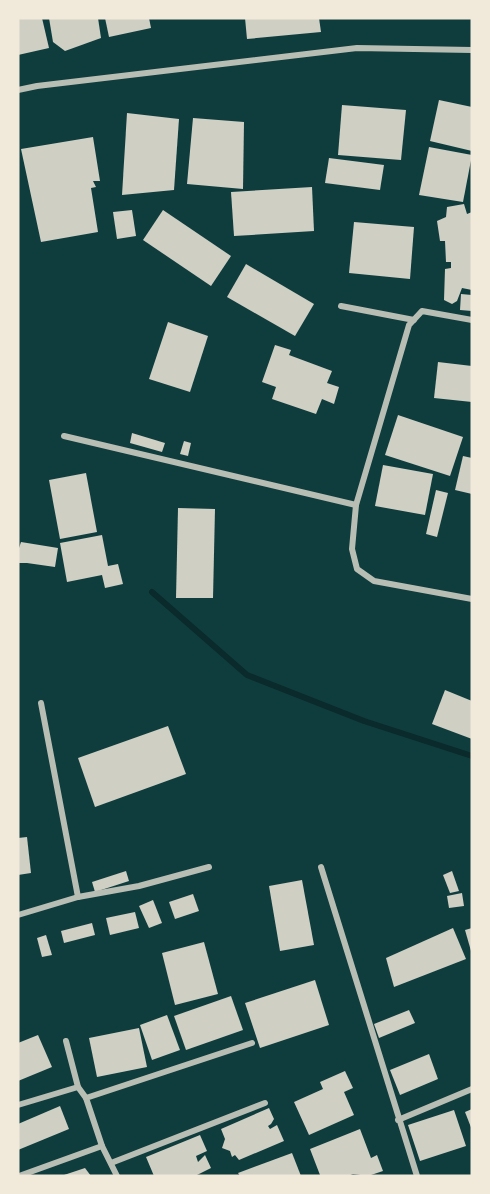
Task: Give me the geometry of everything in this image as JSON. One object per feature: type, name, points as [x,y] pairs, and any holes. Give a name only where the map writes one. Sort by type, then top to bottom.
[{"type":"street","points":[[18,90],[357,48],[472,50]]},
{"type":"street","points":[[341,306],[414,320]]},
{"type":"street","points":[[472,320],[422,311],[409,325],[356,505],[352,549],[357,569],[374,581],[472,599]]},
{"type":"street","points":[[64,436],[356,505]]},
{"type":"street","points":[[41,703],[78,897]]},
{"type":"street","points":[[18,915],[78,897],[139,886],[209,867]]},
{"type":"street","points":[[321,867],[417,1176]]},
{"type":"street","points":[[66,1041],[78,1087],[86,1098],[102,1146],[117,1176]]},
{"type":"street","points":[[86,1098],[252,1043]]},
{"type":"street","points":[[18,1105],[78,1087]]},
{"type":"street","points":[[398,1120],[472,1089]]},
{"type":"street","points":[[111,1163],[266,1103]]},
{"type":"street","points":[[19,1176],[102,1146]]},
{"type":"building","points":[[18,18],[42,18],[49,48],[18,55]]},
{"type":"building","points":[[49,18],[98,18],[101,38],[65,51],[53,42]]},
{"type":"building","points":[[105,18],[149,18],[151,28],[109,37]]},
{"type":"building","points":[[245,18],[319,18],[321,32],[247,39]]},
{"type":"building","points":[[439,100],[472,107],[472,151],[430,141]]},
{"type":"building","points":[[342,105],[406,110],[401,160],[338,155]]},
{"type":"building","points":[[127,113],[179,119],[174,190],[122,195]]},
{"type":"building","points":[[193,118],[244,122],[243,189],[187,184]]},
{"type":"building","points":[[93,137],[100,181],[93,181],[96,187],[91,188],[98,232],[41,242],[21,149]]},
{"type":"building","points":[[429,147],[472,155],[463,202],[419,195]]},
{"type":"building","points":[[329,158],[384,165],[380,190],[325,183]]},
{"type":"building","points":[[312,187],[314,231],[234,236],[231,192]]},
{"type":"building","points":[[464,204],[467,214],[472,212],[472,290],[462,288],[457,301],[452,304],[444,300],[445,269],[451,268],[451,262],[446,262],[445,241],[440,241],[437,221],[446,217],[447,207]]},
{"type":"building","points":[[132,210],[136,236],[117,239],[113,212]]},
{"type":"building","points":[[163,210],[231,256],[211,286],[143,240]]},
{"type":"building","points":[[354,222],[414,227],[410,279],[349,273]]},
{"type":"building","points":[[246,264],[314,304],[295,336],[227,297]]},
{"type":"building","points":[[461,294],[472,295],[472,311],[460,310]]},
{"type":"building","points":[[168,322],[208,336],[190,392],[149,379]]},
{"type":"building","points":[[275,345],[291,350],[289,355],[332,371],[327,383],[339,387],[334,404],[322,399],[316,414],[272,399],[276,387],[262,382]]},
{"type":"building","points":[[438,362],[472,366],[472,402],[434,398]]},
{"type":"building","points":[[398,415],[463,437],[450,476],[385,455]]},
{"type":"building","points":[[132,433],[165,443],[162,452],[130,443]]},
{"type":"building","points":[[184,441],[191,443],[188,456],[180,454]]},
{"type":"building","points":[[463,456],[472,458],[472,494],[455,490]]},
{"type":"building","points":[[383,465],[433,474],[425,515],[375,506]]},
{"type":"building","points":[[86,473],[97,532],[60,539],[49,480]]},
{"type":"building","points":[[436,490],[448,493],[437,537],[426,534]]},
{"type":"building","points":[[178,508],[215,509],[213,598],[176,598]]},
{"type":"building","points":[[102,535],[108,566],[118,564],[123,584],[105,588],[102,575],[67,582],[60,543]]},
{"type":"building","points":[[21,542],[58,548],[55,567],[18,563]]},
{"type":"building","points":[[445,690],[472,701],[472,739],[432,724]]},
{"type":"building","points":[[168,726],[186,774],[95,807],[78,758]]},
{"type":"building","points":[[27,837],[31,873],[18,875],[18,838]]},
{"type":"building","points":[[126,871],[129,881],[95,892],[92,882]]},
{"type":"building","points":[[452,871],[459,891],[450,893],[443,875]]},
{"type":"building","points":[[302,880],[314,945],[280,951],[269,886]]},
{"type":"building","points":[[462,893],[464,906],[449,908],[447,896]]},
{"type":"building","points":[[193,894],[199,911],[175,919],[169,902]]},
{"type":"building","points":[[153,900],[162,923],[149,928],[139,906]]},
{"type":"building","points":[[135,912],[139,928],[110,935],[106,918]]},
{"type":"building","points":[[92,923],[95,935],[64,943],[61,931]]},
{"type":"building","points":[[453,928],[466,959],[394,987],[386,958]]},
{"type":"building","points":[[472,928],[472,951],[471,951],[465,930]]},
{"type":"building","points":[[46,935],[52,955],[42,957],[37,938]]},
{"type":"building","points":[[204,942],[218,994],[175,1005],[162,953]]},
{"type":"building","points":[[315,980],[329,1025],[260,1048],[245,1003]]},
{"type":"building","points":[[231,996],[243,1030],[186,1050],[174,1016]]},
{"type":"building","points":[[409,1010],[415,1023],[379,1038],[374,1024]]},
{"type":"building","points":[[167,1015],[180,1050],[152,1060],[140,1025]]},
{"type":"building","points":[[139,1028],[147,1067],[97,1077],[89,1038]]},
{"type":"building","points":[[38,1035],[52,1067],[18,1081],[18,1043]]},
{"type":"building","points":[[429,1054],[438,1079],[400,1095],[390,1070]]},
{"type":"building","points":[[345,1071],[353,1088],[344,1092],[354,1115],[309,1135],[294,1102],[323,1089],[320,1082]]},
{"type":"building","points":[[60,1106],[69,1129],[18,1150],[18,1124]]},
{"type":"building","points":[[269,1108],[274,1119],[268,1126],[270,1129],[277,1125],[284,1141],[239,1160],[235,1155],[232,1157],[230,1151],[222,1148],[225,1139],[221,1129]]},
{"type":"building","points":[[472,1109],[472,1130],[465,1112]]},
{"type":"building","points":[[454,1110],[466,1146],[420,1161],[408,1125]]},
{"type":"building","points":[[360,1129],[371,1158],[377,1155],[383,1171],[368,1176],[320,1175],[310,1149]]},
{"type":"building","points":[[200,1135],[207,1151],[196,1156],[198,1162],[205,1155],[211,1168],[195,1176],[154,1176],[146,1157]]},
{"type":"building","points":[[292,1153],[301,1176],[240,1176],[238,1173]]},
{"type":"building","points":[[85,1168],[91,1176],[61,1176]]},
{"type":"waterway","points":[[152,592],[247,675],[364,721],[472,756]]}]
